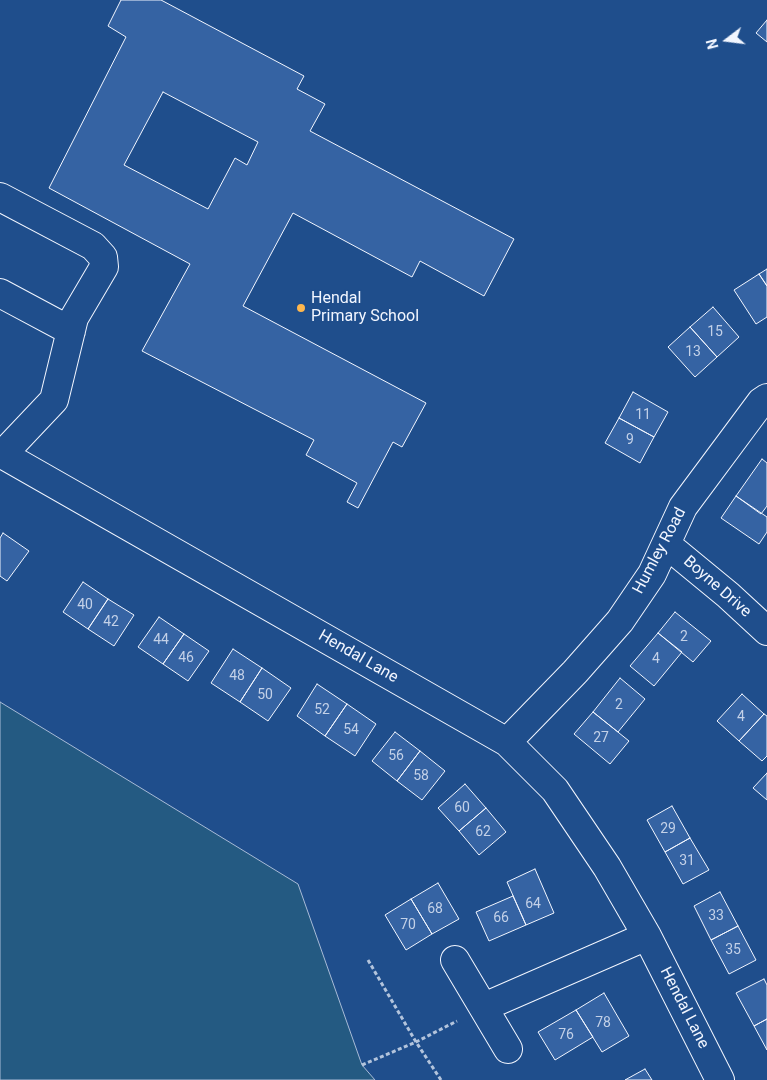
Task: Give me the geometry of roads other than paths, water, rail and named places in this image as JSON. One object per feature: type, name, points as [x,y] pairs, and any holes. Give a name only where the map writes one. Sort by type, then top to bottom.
[{"type":"street","points":[[0,197],[93,246],[103,257],[104,267],[74,318],[54,400],[1,454]]},
{"type":"street","points":[[0,293],[71,331]]},
{"type":"street","name":"Humley Road","points":[[507,742],[575,672],[620,621],[652,574],[683,507],[761,402],[767,398]]},
{"type":"street","name":"Hendal Lane","points":[[1,454],[507,742],[555,790],[607,867],[647,936],[720,1080]]},
{"type":"street","name":"Boyne Drive","points":[[666,544],[728,595],[767,631]]},
{"type":"street","points":[[484,1007],[647,936]]},
{"type":"street","points":[[455,960],[508,1049]]},
{"type":"place","name":"Hendal Primary School","points":[[301,308]]}]
